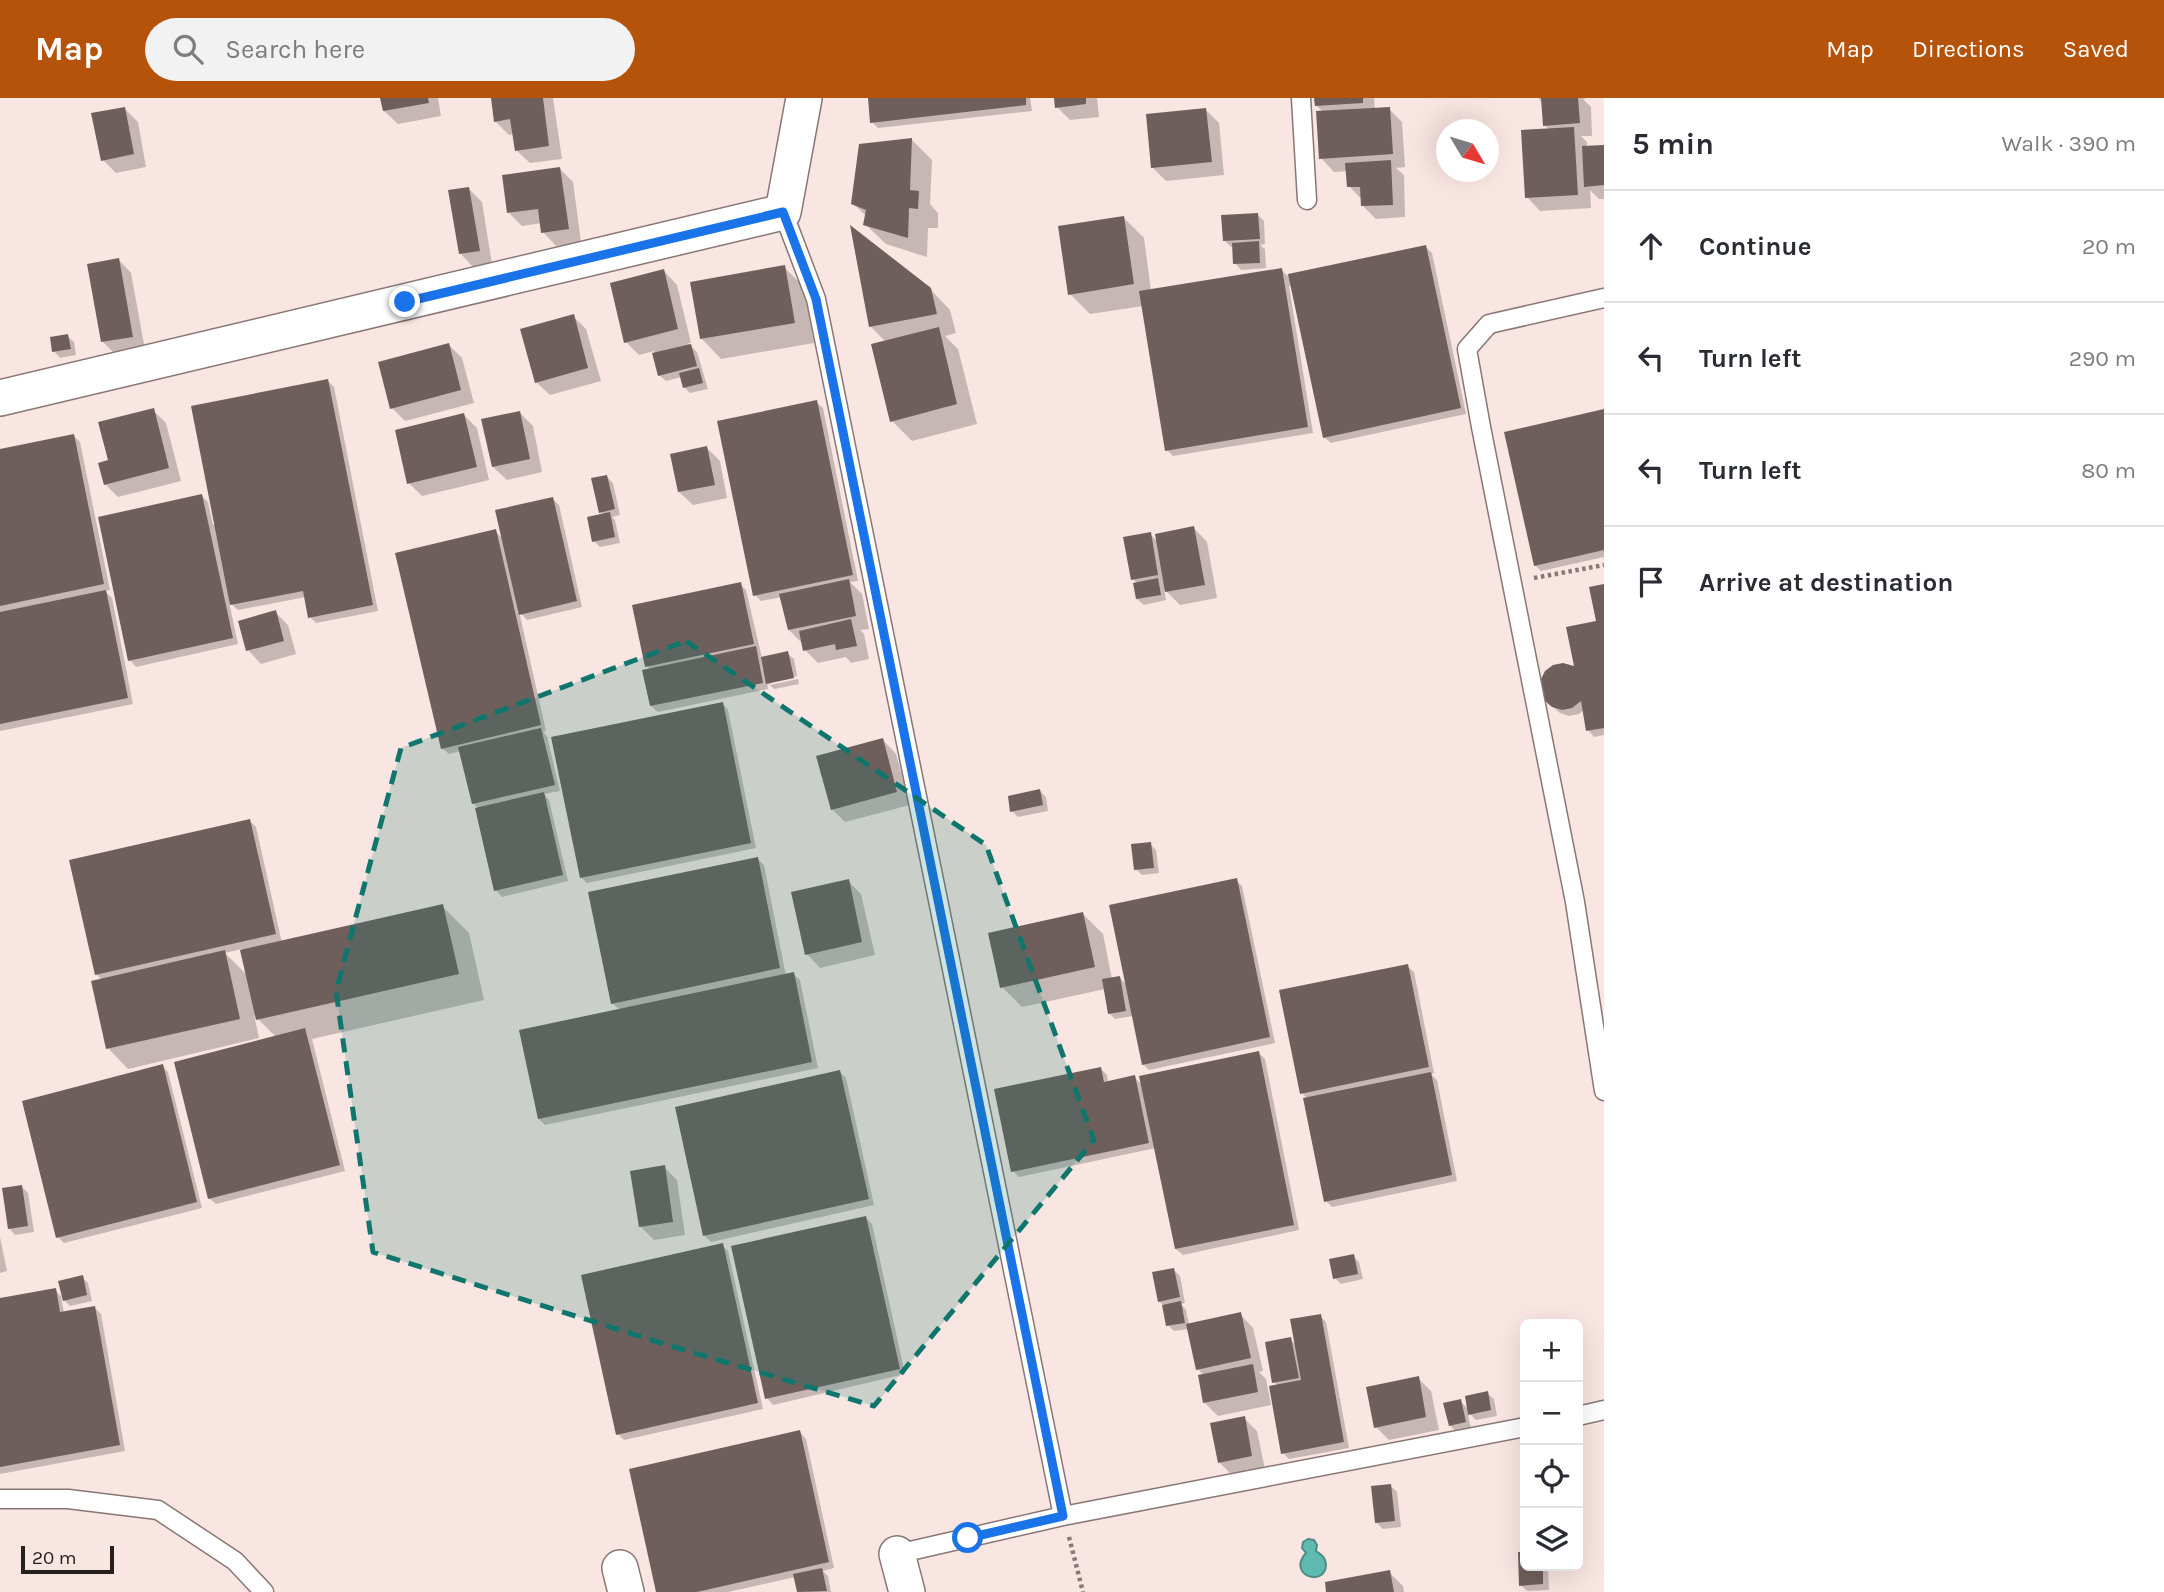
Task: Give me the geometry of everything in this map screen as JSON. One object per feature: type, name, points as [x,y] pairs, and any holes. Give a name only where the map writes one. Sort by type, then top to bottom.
[{"type":"street","points":[[0,398],[783,212],[804,98]]},
{"type":"street","points":[[897,1554],[907,1592]]},
{"type":"lane","points":[[1301,98],[1307,200]]},
{"type":"lane","points":[[783,212],[816,299],[1063,1516]]},
{"type":"lane","points":[[1604,298],[1489,324],[1468,349],[1480,427],[1574,902],[1604,1091]]},
{"type":"lane","points":[[1583,1415],[1604,1410]]},
{"type":"lane","points":[[897,1554],[1063,1516],[1520,1428]]},
{"type":"lane","points":[[0,1499],[68,1499],[158,1510],[235,1561],[264,1592]]},
{"type":"path","points":[[1512,581],[1604,565]]},
{"type":"path","points":[[1063,1516],[1083,1592]]},
{"type":"highlighted area","points":[[686,641],[986,845],[1094,1140],[874,1406],[664,1344],[373,1252],[336,991],[401,748]]},
{"type":"water","points":[[1314,1540],[1316,1551],[1325,1560],[1324,1572],[1320,1576],[1308,1576],[1303,1573],[1301,1567],[1306,1553],[1302,1548],[1303,1542]]},
{"type":"building","points":[[380,98],[428,98],[429,103],[383,111]]},
{"type":"building","points":[[491,98],[543,98],[549,146],[515,151],[510,119],[494,122]]},
{"type":"building","points":[[868,98],[1026,98],[1026,105],[870,123]]},
{"type":"building","points":[[1054,98],[1086,98],[1086,104],[1055,108]]},
{"type":"building","points":[[1314,98],[1363,98],[1363,103],[1315,106]]},
{"type":"building","points":[[1541,98],[1578,98],[1580,123],[1543,126]]},
{"type":"building","points":[[125,107],[134,154],[101,161],[91,113]]},
{"type":"building","points":[[1390,107],[1393,154],[1319,159],[1316,111]]},
{"type":"building","points":[[1206,108],[1212,162],[1151,168],[1146,114]]},
{"type":"building","points":[[1574,127],[1578,195],[1525,198],[1521,130]]},
{"type":"building","points":[[912,138],[910,190],[919,191],[918,209],[909,208],[908,238],[863,225],[866,210],[851,204],[859,144]]},
{"type":"building","points":[[1604,145],[1604,185],[1584,187],[1582,146]]},
{"type":"building","points":[[1391,160],[1393,205],[1361,206],[1360,187],[1347,187],[1345,163]]},
{"type":"building","points":[[560,167],[569,229],[541,233],[538,209],[507,213],[502,175]]},
{"type":"building","points":[[469,187],[480,251],[459,254],[448,190]]},
{"type":"building","points":[[1258,213],[1260,239],[1223,241],[1221,215]]},
{"type":"building","points":[[1124,216],[1134,284],[1068,295],[1058,226]]},
{"type":"building","points":[[850,225],[931,288],[937,314],[869,327]]},
{"type":"building","points":[[1259,241],[1260,263],[1233,264],[1232,243]]},
{"type":"building","points":[[1426,245],[1461,408],[1323,438],[1288,274]]},
{"type":"building","points":[[119,258],[133,337],[101,342],[87,264]]},
{"type":"building","points":[[785,265],[795,323],[700,339],[690,282]]},
{"type":"building","points":[[1282,268],[1308,427],[1165,451],[1139,291]]},
{"type":"building","points":[[664,269],[678,329],[624,343],[610,283]]},
{"type":"building","points":[[574,314],[588,368],[535,383],[520,329]]},
{"type":"building","points":[[939,327],[957,404],[890,422],[871,344]]},
{"type":"building","points":[[68,334],[71,349],[52,352],[50,337]]},
{"type":"building","points":[[449,343],[461,390],[390,409],[378,362]]},
{"type":"building","points":[[691,344],[697,366],[658,376],[652,353]]},
{"type":"building","points":[[699,368],[703,383],[683,388],[679,373]]},
{"type":"building","points":[[328,379],[373,605],[308,618],[303,591],[230,605],[191,406]]},
{"type":"building","points":[[817,400],[853,575],[753,596],[717,421]]},
{"type":"building","points":[[154,408],[169,468],[104,485],[98,463],[108,460],[98,422]]},
{"type":"building","points":[[1604,409],[1604,550],[1534,566],[1504,432]]},
{"type":"building","points":[[520,411],[530,459],[492,467],[481,419]]},
{"type":"building","points":[[464,413],[477,467],[407,484],[395,430]]},
{"type":"building","points":[[74,434],[104,584],[0,606],[0,449]]},
{"type":"building","points":[[707,446],[715,485],[678,492],[670,454]]},
{"type":"building","points":[[607,475],[615,509],[599,513],[591,478]]},
{"type":"building","points":[[202,494],[233,638],[128,661],[98,517]]},
{"type":"building","points":[[553,497],[577,601],[519,615],[495,510]]},
{"type":"building","points":[[610,512],[615,537],[592,542],[587,517]]},
{"type":"building","points":[[1194,526],[1205,585],[1165,592],[1155,534]]},
{"type":"building","points":[[496,529],[541,725],[441,749],[395,553]]},
{"type":"building","points":[[1151,532],[1158,575],[1131,580],[1123,537]]},
{"type":"building","points":[[1158,578],[1161,595],[1136,599],[1133,583]]},
{"type":"building","points":[[849,579],[856,616],[788,630],[779,594]]},
{"type":"building","points":[[741,582],[754,644],[645,667],[632,605]]},
{"type":"building","points":[[1604,584],[1604,728],[1586,731],[1581,701],[1572,708],[1562,710],[1552,707],[1544,700],[1540,681],[1545,671],[1553,665],[1563,663],[1574,666],[1566,627],[1596,621],[1589,587]]},
{"type":"building","points":[[106,590],[128,698],[0,724],[0,612]]},
{"type":"building","points":[[276,610],[284,641],[246,651],[238,621]]},
{"type":"building","points":[[851,619],[857,646],[836,650],[835,644],[803,651],[799,631]]},
{"type":"building","points":[[756,646],[763,683],[650,706],[642,670]]},
{"type":"building","points":[[788,651],[794,678],[766,684],[761,657]]},
{"type":"building","points":[[723,702],[751,843],[580,878],[551,737]]},
{"type":"building","points":[[541,728],[555,785],[472,804],[458,747]]},
{"type":"building","points":[[883,738],[897,792],[831,810],[816,756]]},
{"type":"building","points":[[1040,789],[1043,805],[1010,812],[1008,796]]},
{"type":"building","points":[[544,792],[563,875],[494,891],[475,808]]},
{"type":"building","points":[[250,819],[276,934],[95,975],[69,860]]},
{"type":"building","points":[[1151,842],[1154,868],[1134,870],[1131,844]]},
{"type":"building","points":[[758,857],[780,968],[611,1004],[588,892]]},
{"type":"building","points":[[1237,878],[1270,1037],[1142,1065],[1109,905]]},
{"type":"building","points":[[849,879],[862,942],[805,955],[791,892]]},
{"type":"building","points":[[443,904],[459,974],[256,1020],[240,950]]},
{"type":"building","points":[[1083,912],[1095,967],[1000,988],[988,933]]},
{"type":"building","points":[[225,950],[240,1019],[106,1049],[91,981]]},
{"type":"building","points":[[1408,964],[1429,1067],[1300,1094],[1279,990]]},
{"type":"building","points":[[794,972],[812,1062],[538,1119],[519,1030]]},
{"type":"building","points":[[1120,976],[1126,1011],[1108,1014],[1102,979]]},
{"type":"building","points":[[305,1028],[340,1165],[208,1199],[174,1062]]},
{"type":"building","points":[[1259,1051],[1294,1225],[1175,1249],[1139,1076]]},
{"type":"building","points":[[163,1064],[197,1202],[56,1238],[22,1101]]},
{"type":"building","points":[[1101,1067],[1104,1082],[1135,1075],[1149,1143],[1011,1172],[994,1089]]},
{"type":"building","points":[[840,1070],[869,1199],[703,1236],[675,1107]]},
{"type":"building","points":[[1431,1072],[1452,1175],[1324,1202],[1303,1098]]},
{"type":"building","points":[[665,1165],[673,1222],[639,1227],[630,1171]]},
{"type":"building","points":[[22,1185],[28,1226],[8,1229],[2,1188]]},
{"type":"building","points":[[866,1216],[900,1369],[765,1399],[731,1246]]},
{"type":"building","points":[[723,1243],[758,1403],[616,1435],[581,1275]]},
{"type":"building","points":[[1354,1254],[1358,1274],[1333,1279],[1329,1259]]},
{"type":"building","points":[[1174,1268],[1180,1297],[1158,1302],[1152,1272]]},
{"type":"building","points":[[83,1275],[87,1295],[63,1301],[58,1281]]},
{"type":"building","points":[[56,1288],[60,1312],[95,1306],[120,1445],[0,1467],[0,1298]]},
{"type":"building","points":[[1181,1301],[1185,1323],[1166,1326],[1162,1305]]},
{"type":"building","points":[[1241,1312],[1251,1358],[1196,1370],[1186,1324]]},
{"type":"building","points":[[1321,1314],[1344,1442],[1281,1454],[1269,1386],[1301,1380],[1290,1319]]},
{"type":"building","points":[[1291,1337],[1299,1378],[1272,1383],[1265,1342]]},
{"type":"building","points":[[1253,1364],[1258,1392],[1203,1403],[1198,1375]]},
{"type":"building","points":[[1419,1376],[1426,1417],[1374,1428],[1366,1387]]},
{"type":"building","points":[[1488,1391],[1491,1410],[1468,1415],[1465,1396]]},
{"type":"building","points":[[1461,1399],[1466,1422],[1449,1426],[1443,1403]]},
{"type":"building","points":[[1245,1416],[1252,1456],[1218,1463],[1210,1423]]},
{"type":"building","points":[[800,1430],[829,1562],[697,1592],[656,1592],[629,1469]]},
{"type":"building","points":[[1391,1484],[1395,1521],[1375,1523],[1371,1486]]},
{"type":"building","points":[[1520,1552],[1520,1571],[1543,1571],[1543,1584],[1519,1586]]},
{"type":"building","points":[[822,1568],[827,1591],[797,1592],[793,1574]]},
{"type":"building","points":[[1390,1570],[1394,1592],[1326,1592],[1325,1582]]},
{"type":"route","points":[[405,302],[783,212],[816,299],[1063,1516],[968,1538]]}]
